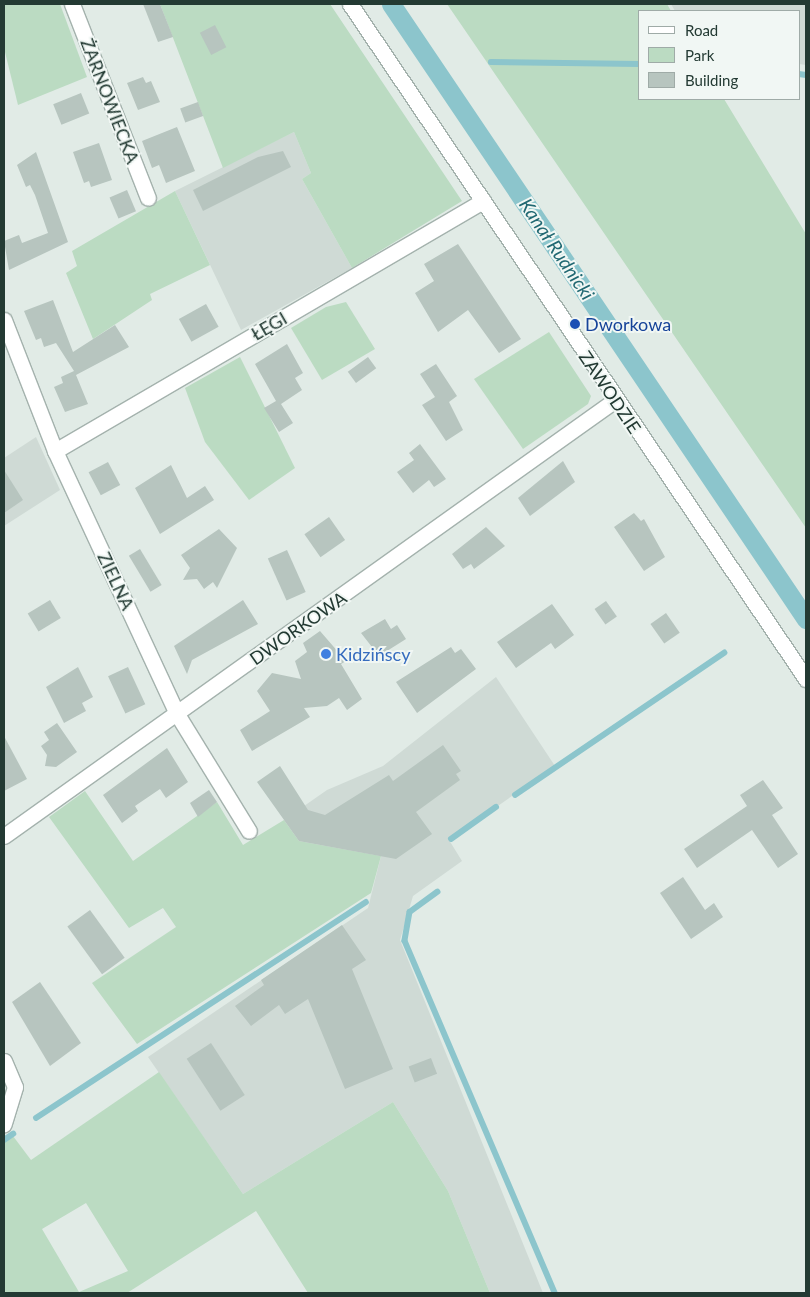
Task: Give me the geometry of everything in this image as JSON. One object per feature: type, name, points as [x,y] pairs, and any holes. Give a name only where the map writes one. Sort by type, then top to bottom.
[{"type":"street","name":"ŻARNOWIECKA","points":[[72,4],[148,198]]},
{"type":"street","name":"ZAWODZIE","points":[[350,4],[615,400],[806,678]]},
{"type":"street","name":"ŁĘGI","points":[[55,451],[483,201]]},
{"type":"street","name":"ZIELNA","points":[[4,320],[55,451],[177,714],[250,831]]},
{"type":"street","name":"DWORKOWA","points":[[4,836],[615,400]]},
{"type":"street","points":[[4,1061],[15,1087],[4,1124]]},
{"type":"shaded area","points":[[671,4],[806,4],[806,65],[800,64],[800,10],[674,10]]},
{"type":"shaded area","points":[[294,132],[311,173],[302,179],[352,268],[241,330],[175,191]]},
{"type":"shaded area","points":[[36,437],[60,490],[4,526],[4,458]]},
{"type":"shaded area","points":[[496,677],[555,766],[449,840],[462,861],[413,896],[400,940],[543,1293],[490,1293],[448,1191],[393,1102],[243,1194],[148,1057],[368,908],[381,856],[299,841],[284,820],[327,790],[383,766]]},
{"type":"green space","points":[[4,4],[60,4],[87,77],[18,105],[4,48]]},
{"type":"green space","points":[[160,4],[330,4],[462,201],[352,268],[302,179],[311,173],[294,132],[223,168]]},
{"type":"green space","points":[[447,4],[667,4],[670,10],[638,10],[638,100],[725,100],[806,234],[806,528]]},
{"type":"green space","points":[[175,191],[210,265],[150,294],[152,300],[93,339],[66,273],[77,266],[72,251]]},
{"type":"green space","points":[[346,302],[375,349],[322,380],[291,328],[326,307]]},
{"type":"green space","points":[[549,332],[591,396],[588,404],[523,449],[474,379]]},
{"type":"green space","points":[[240,357],[295,468],[249,500],[205,442],[185,388]]},
{"type":"green space","points":[[85,791],[133,861],[217,802],[243,845],[284,820],[299,841],[381,856],[371,893],[137,1044],[92,983],[176,927],[163,908],[129,928],[49,817]]},
{"type":"green space","points":[[159,1072],[243,1194],[393,1102],[448,1191],[490,1293],[308,1293],[256,1211],[127,1293],[4,1293],[4,1142],[13,1136],[31,1160]],"holes":[[[86,1203],[128,1271],[79,1292],[42,1229]]]},
{"type":"building","points":[[143,4],[160,4],[173,37],[158,42]]},
{"type":"building","points":[[215,25],[226,47],[211,55],[200,33]]},
{"type":"building","points":[[143,77],[146,83],[151,81],[160,102],[138,110],[127,83]]},
{"type":"building","points":[[81,93],[89,113],[61,125],[53,104]]},
{"type":"building","points":[[198,102],[203,116],[185,123],[180,108]]},
{"type":"building","points":[[177,127],[195,171],[166,183],[159,165],[152,168],[142,141]]},
{"type":"building","points":[[99,143],[112,180],[91,187],[89,181],[84,183],[73,152]]},
{"type":"building","points":[[283,151],[291,167],[203,211],[193,190],[258,157]]},
{"type":"building","points":[[36,152],[68,242],[9,270],[4,241],[19,235],[22,243],[48,233],[35,195],[30,185],[26,187],[17,165]]},
{"type":"building","points":[[127,190],[136,211],[118,219],[110,197]]},
{"type":"building","points":[[458,244],[521,339],[499,353],[468,310],[438,332],[415,293],[434,281],[424,264]]},
{"type":"building","points":[[53,300],[73,352],[115,325],[129,347],[76,375],[88,404],[65,412],[54,387],[63,383],[61,377],[74,371],[56,343],[44,347],[41,338],[36,340],[24,311]]},
{"type":"building","points":[[206,304],[219,327],[191,342],[179,319]]},
{"type":"building","points":[[287,344],[303,373],[295,378],[302,390],[281,404],[293,423],[279,432],[264,408],[276,401],[255,364]]},
{"type":"building","points":[[368,357],[376,368],[356,383],[348,372]]},
{"type":"building","points":[[436,364],[457,396],[449,402],[463,430],[446,441],[422,405],[435,397],[420,374]]},
{"type":"building","points":[[420,444],[446,479],[434,487],[429,480],[413,493],[397,472],[414,460],[409,453]]},
{"type":"building","points":[[563,461],[575,482],[530,516],[518,498]]},
{"type":"building","points":[[108,462],[120,485],[101,495],[89,472]]},
{"type":"building","points":[[171,465],[187,498],[205,486],[214,500],[160,534],[135,488]]},
{"type":"building","points":[[4,470],[23,500],[4,513]]},
{"type":"building","points":[[634,513],[641,521],[644,519],[665,557],[644,571],[614,527]]},
{"type":"building","points":[[329,517],[345,540],[320,557],[304,534]]},
{"type":"building","points":[[486,527],[505,546],[474,569],[471,564],[463,569],[452,554]]},
{"type":"building","points":[[219,529],[237,548],[217,588],[213,582],[204,589],[197,579],[183,580],[190,568],[181,555]]},
{"type":"building","points":[[140,549],[162,585],[150,592],[129,556]]},
{"type":"building","points":[[287,550],[306,592],[287,601],[268,559]]},
{"type":"building","points":[[50,600],[61,618],[39,631],[28,613]]},
{"type":"building","points":[[243,600],[258,624],[192,660],[187,674],[174,646]]},
{"type":"building","points":[[606,601],[617,617],[605,625],[595,609]]},
{"type":"building","points":[[552,604],[574,635],[555,649],[551,643],[516,668],[497,642]]},
{"type":"building","points":[[666,613],[680,633],[664,644],[650,624]]},
{"type":"building","points":[[385,619],[391,629],[397,625],[406,639],[379,656],[361,633]]},
{"type":"building","points":[[320,631],[346,661],[341,664],[362,699],[347,710],[339,698],[327,706],[304,708],[310,717],[252,751],[240,730],[270,711],[257,691],[272,673],[301,679],[295,661],[307,652],[303,643]]},
{"type":"building","points":[[451,647],[455,653],[461,649],[476,669],[417,713],[396,682]]},
{"type":"building","points":[[78,667],[93,697],[82,703],[86,711],[64,723],[46,687]]},
{"type":"building","points":[[128,667],[145,704],[125,713],[108,676]]},
{"type":"building","points":[[57,723],[77,752],[56,767],[45,766],[47,755],[41,746],[49,740],[44,732]]},
{"type":"building","points":[[4,736],[27,779],[4,791]]},
{"type":"building","points":[[443,745],[461,771],[456,774],[460,780],[416,812],[432,834],[396,859],[299,841],[257,782],[280,766],[308,810],[325,815],[389,775],[393,781]]},
{"type":"building","points":[[167,748],[188,782],[166,798],[160,789],[135,806],[138,811],[122,823],[103,795]]},
{"type":"building","points":[[763,780],[783,808],[772,815],[798,854],[778,868],[752,830],[697,868],[684,849],[747,806],[740,795]]},
{"type":"building","points":[[209,790],[217,802],[198,817],[190,803]]},
{"type":"building","points":[[683,877],[705,910],[714,903],[723,917],[691,939],[660,893]]},
{"type":"building","points":[[90,910],[125,958],[102,974],[67,926]]},
{"type":"building","points":[[342,925],[366,960],[352,969],[393,1069],[345,1089],[308,999],[285,1014],[279,1005],[251,1026],[235,1006],[264,985],[261,980]]},
{"type":"building","points":[[40,982],[81,1043],[50,1066],[12,1002]]},
{"type":"building","points":[[211,1043],[245,1095],[220,1111],[187,1059]]},
{"type":"building","points":[[431,1058],[437,1074],[415,1082],[409,1067]]},
{"type":"waterway","name":"Kanał Rudnicki","points":[[391,4],[806,619]]},
{"type":"waterway","points":[[491,62],[638,64]]},
{"type":"waterway","points":[[800,74],[806,75]]},
{"type":"waterway","points":[[515,795],[724,653]]},
{"type":"waterway","points":[[451,839],[496,807]]},
{"type":"waterway","points":[[438,892],[410,912],[405,941],[555,1293]]},
{"type":"waterway","points":[[36,1118],[366,902]]},
{"type":"waterway","points":[[4,1140],[13,1134]]},
{"type":"place","name":"Dworkowa","points":[[575,324]]},
{"type":"place","name":"Kidzińscy","points":[[326,654]]}]
